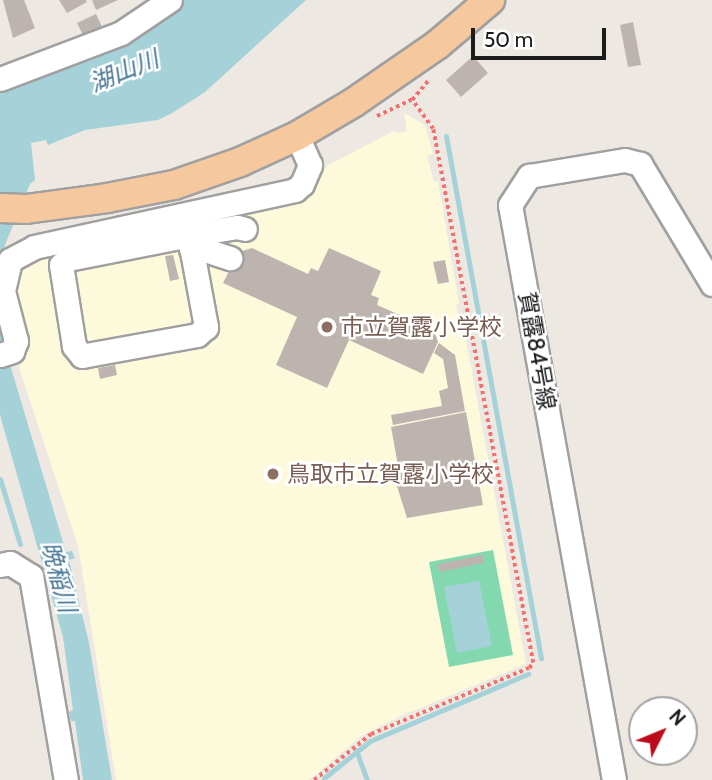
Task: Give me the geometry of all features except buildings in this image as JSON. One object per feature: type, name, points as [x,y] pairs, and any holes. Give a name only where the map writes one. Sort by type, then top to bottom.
[{"type":"main road","points":[[13,208],[107,198],[174,185],[240,162],[298,136],[399,72],[437,45],[490,0]]},
{"type":"street","points":[[0,79],[121,33],[170,0]]},
{"type":"street","points":[[190,242],[206,327],[197,335],[82,356],[74,346],[61,264],[68,258],[295,190],[302,184],[310,165],[298,136]]},
{"type":"street","name":"賀露84号線","points":[[614,780],[510,205],[529,176],[625,160],[640,164],[712,284]]},
{"type":"street","points":[[190,242],[237,227],[245,229]]},
{"type":"street","points":[[6,353],[16,341],[3,290],[10,260],[34,247],[154,232],[190,242],[199,248],[230,258]]},
{"type":"street","points":[[0,565],[10,563],[31,576],[66,780]]},
{"type":"path","points":[[314,780],[371,734],[529,668],[533,663],[433,129],[412,100],[368,121]]},
{"type":"shaded area","name":"鳥取市立賀露小学校","points":[[404,113],[425,125],[433,154],[427,156],[434,182],[438,181],[459,303],[456,305],[459,318],[462,318],[526,664],[401,716],[363,735],[309,780],[116,780],[78,546],[18,364],[23,339],[9,293],[19,265],[184,222],[303,199],[315,172],[320,173],[330,164],[394,131],[407,131]]},
{"type":"green space","points":[[493,550],[513,655],[449,667],[429,562]]},
{"type":"water","name":"湖山川","points":[[184,0],[306,0],[205,92],[172,113],[158,120],[85,130],[48,145],[46,140],[31,143],[35,180],[30,184],[0,257],[0,88],[159,16]]},
{"type":"water","name":"晩稲川","points":[[0,331],[66,552],[72,551],[75,558],[69,560],[89,643],[112,780],[83,780],[75,721],[71,721],[69,712],[73,710],[63,637],[0,415]]},
{"type":"water","points":[[479,581],[492,646],[457,653],[444,587]]},
{"type":"waterway","points":[[446,136],[541,658]]},
{"type":"waterway","points":[[0,479],[20,544]]},
{"type":"waterway","points":[[324,778],[370,741],[528,674]]},
{"type":"waterway","points":[[356,750],[367,780]]},
{"type":"place","name":"市立賀露小学校","points":[[327,327]]},
{"type":"place","name":"鳥取市立賀露小学校","points":[[273,474]]}]
